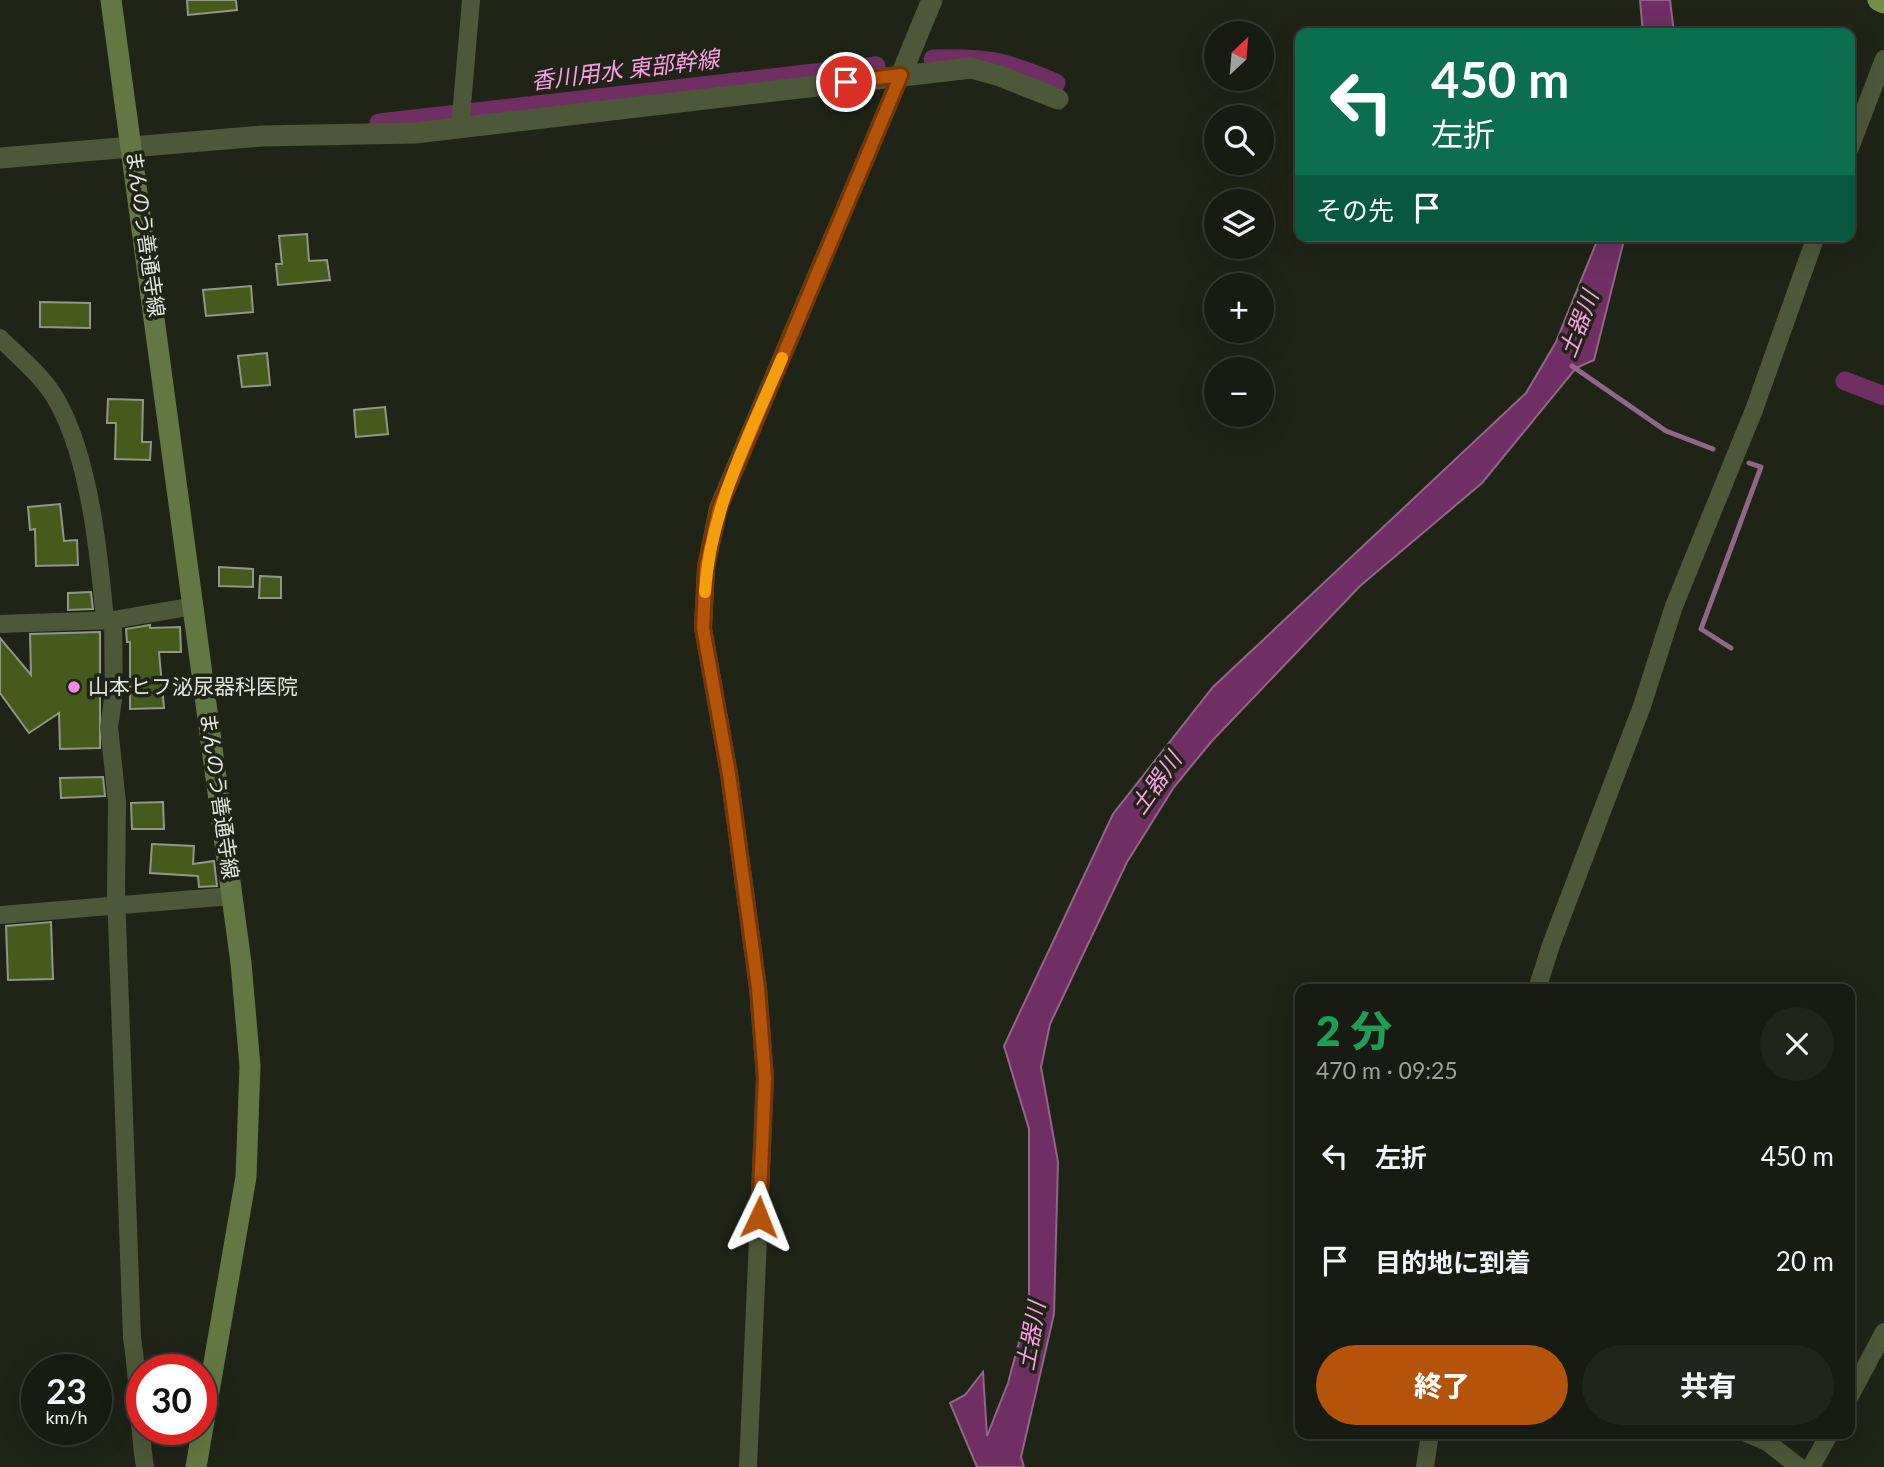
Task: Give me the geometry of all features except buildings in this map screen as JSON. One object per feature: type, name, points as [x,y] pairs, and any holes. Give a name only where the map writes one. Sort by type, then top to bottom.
[{"type":"main road","name":"まんのう善通寺線","points":[[111,0],[134,149],[232,896],[250,1066],[246,1177],[196,1467]]},
{"type":"main road","points":[[1878,0],[1884,3]]},
{"type":"street","points":[[460,128],[471,0]]},
{"type":"street","points":[[748,1467],[765,1078],[758,988],[729,774],[703,628],[706,567],[719,508],[932,0]]},
{"type":"street","points":[[1855,135],[1884,59]]},
{"type":"street","points":[[0,158],[134,149],[262,136],[415,133],[971,68],[1000,76],[1058,99]]},
{"type":"street","points":[[1539,984],[1642,706],[1674,606],[1754,410],[1814,242]]},
{"type":"street","points":[[0,338],[43,381],[58,402],[78,456],[99,550],[109,620],[114,693],[109,727],[117,802],[117,906],[132,1338],[139,1379],[140,1435],[145,1467]]},
{"type":"street","points":[[0,624],[109,620],[194,606]]},
{"type":"street","points":[[0,915],[232,896]]},
{"type":"street","points":[[1855,1387],[1884,1332]]},
{"type":"street","points":[[1425,1467],[1429,1439]]},
{"type":"street","points":[[1759,1439],[1799,1467]]},
{"type":"street","points":[[1811,1467],[1827,1439]]},
{"type":"water","points":[[1640,0],[1670,0],[1673,28],[1643,28]]},
{"type":"water","name":"土器川","points":[[1597,242],[1624,242],[1594,360],[1576,368],[1482,483],[1360,586],[1211,742],[1174,787],[1127,862],[1050,1024],[1041,1067],[1058,1162],[1054,1314],[1021,1457],[1024,1467],[977,1467],[950,1403],[965,1395],[983,1372],[987,1436],[1008,1383],[1029,1305],[1029,1129],[1004,1046],[1113,814],[1213,687],[1526,393],[1556,342]]},
{"type":"waterway","name":"香川用水 東部幹線","points":[[933,59],[997,62],[1056,83]]},
{"type":"waterway","name":"香川用水 東部幹線","points":[[379,123],[876,66]]},
{"type":"waterway","name":"土器川","points":[[1572,366],[1666,431],[1713,449]]},
{"type":"waterway","name":"香川用水 東部幹線","points":[[1845,381],[1884,396]]},
{"type":"waterway","points":[[1731,648],[1701,629],[1761,467],[1749,463]]},
{"type":"slow traffic","points":[[705,592],[706,567],[719,508],[782,358]]},
{"type":"place","name":"山本ヒフ泌尿器科医院","points":[[74,687]]},
{"type":"route","points":[[759,1217],[765,1078],[758,988],[729,774],[703,628],[706,567],[719,508],[901,75],[846,82]]}]
